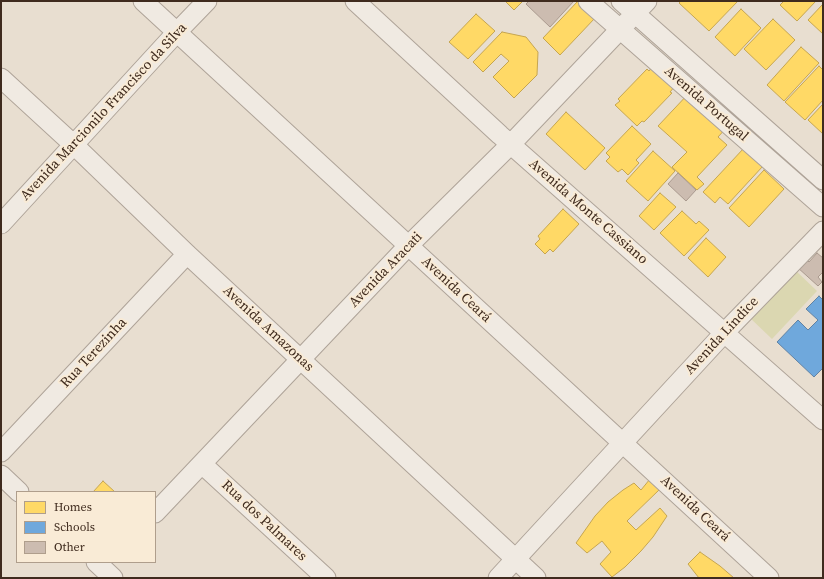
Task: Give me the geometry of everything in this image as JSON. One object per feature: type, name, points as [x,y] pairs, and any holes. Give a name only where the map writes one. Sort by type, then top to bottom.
[{"type":"street","name":"Avenida Ceará","points":[[143,1],[769,578]]},
{"type":"street","name":"Avenida Marcionilo Francisco da Silva","points":[[1,224],[207,1]]},
{"type":"street","name":"Avenida Monte Cassiano","points":[[355,1],[510,144],[823,420]]},
{"type":"street","name":"Avenida Portugal","points":[[588,1],[823,207]]},
{"type":"street","name":"Avenida Portugal","points":[[621,1],[641,7],[823,180]]},
{"type":"street","name":"Avenida Aracati","points":[[156,512],[408,246],[510,144],[641,7]]},
{"type":"street","name":"Avenida Amazonas","points":[[1,78],[74,145],[187,254],[301,358],[536,578]]},
{"type":"street","name":"Avenida Lindice","points":[[498,578],[725,332],[823,231]]},
{"type":"street","name":"Rua Terezinha","points":[[1,452],[187,254]]},
{"type":"street","name":"Rua dos Palmares","points":[[202,464],[326,578]]},
{"type":"street","points":[[1,475],[18,491]]},
{"type":"shaded area","points":[[793,268],[817,291],[772,339],[748,316]]},
{"type":"building: Homes","points":[[505,1],[523,1],[514,10]]},
{"type":"building: Homes","points":[[578,1],[595,18],[560,55],[543,38]]},
{"type":"building: Homes","points":[[681,1],[738,1],[709,31],[679,3]]},
{"type":"building: Homes","points":[[784,1],[816,1],[797,21],[780,5]]},
{"type":"building: Homes","points":[[823,4],[823,34],[808,20]]},
{"type":"building: Homes","points":[[741,9],[761,28],[735,56],[715,37]]},
{"type":"building: Homes","points":[[476,14],[495,31],[468,59],[449,42]]},
{"type":"building: Homes","points":[[773,19],[795,40],[766,70],[744,49]]},
{"type":"building: Homes","points":[[502,32],[526,37],[538,52],[537,75],[514,98],[493,77],[509,61],[501,54],[483,72],[473,62]]},
{"type":"building: Homes","points":[[801,47],[819,63],[784,101],[767,85]]},
{"type":"building: Homes","points":[[653,66],[675,86],[670,92],[672,93],[644,122],[642,121],[637,126],[615,105],[620,101],[618,99],[647,69],[649,71]]},
{"type":"building: Homes","points":[[819,66],[823,70],[823,100],[805,120],[785,102]]},
{"type":"building: Homes","points":[[690,92],[727,127],[718,137],[727,145],[697,177],[704,184],[697,190],[672,167],[687,152],[658,126]]},
{"type":"building: Homes","points":[[823,104],[823,134],[808,120]]},
{"type":"building: Homes","points":[[566,112],[605,148],[585,170],[546,134]]},
{"type":"building: Homes","points":[[632,126],[651,144],[636,160],[639,163],[628,175],[622,169],[618,172],[606,161],[610,157],[606,153]]},
{"type":"building: Homes","points":[[744,148],[763,166],[728,204],[720,197],[715,203],[703,192]]},
{"type":"building: Homes","points":[[653,151],[675,171],[648,201],[626,181]]},
{"type":"building: Homes","points":[[764,170],[784,189],[749,227],[729,208]]},
{"type":"building: Homes","points":[[660,193],[676,207],[654,230],[639,216]]},
{"type":"building: Homes","points":[[563,209],[579,224],[553,252],[550,249],[545,254],[535,244],[540,239],[538,236]]},
{"type":"building: Homes","points":[[682,211],[696,224],[699,221],[709,230],[684,256],[660,233]]},
{"type":"building: Homes","points":[[706,238],[726,257],[708,277],[688,258]]},
{"type":"building: Homes","points":[[650,479],[660,489],[627,521],[636,530],[660,508],[667,516],[653,537],[641,551],[625,567],[612,577],[600,564],[611,552],[602,541],[587,553],[576,543],[595,516],[608,502],[634,483],[641,490]]},
{"type":"building: Homes","points":[[103,481],[114,491],[94,491]]},
{"type":"building: Homes","points":[[700,552],[734,578],[699,578],[688,564]]},
{"type":"building: Schools","points":[[819,296],[823,300],[823,368],[814,377],[777,342],[798,320],[808,330],[818,320],[806,309]]},
{"type":"building: Other","points":[[529,1],[574,1],[550,27],[526,4]]},
{"type":"building: Other","points":[[678,173],[696,190],[686,201],[668,184]]},
{"type":"building: Other","points":[[817,253],[823,258],[823,272],[818,277],[822,282],[818,286],[797,267],[805,258],[809,262]]}]
